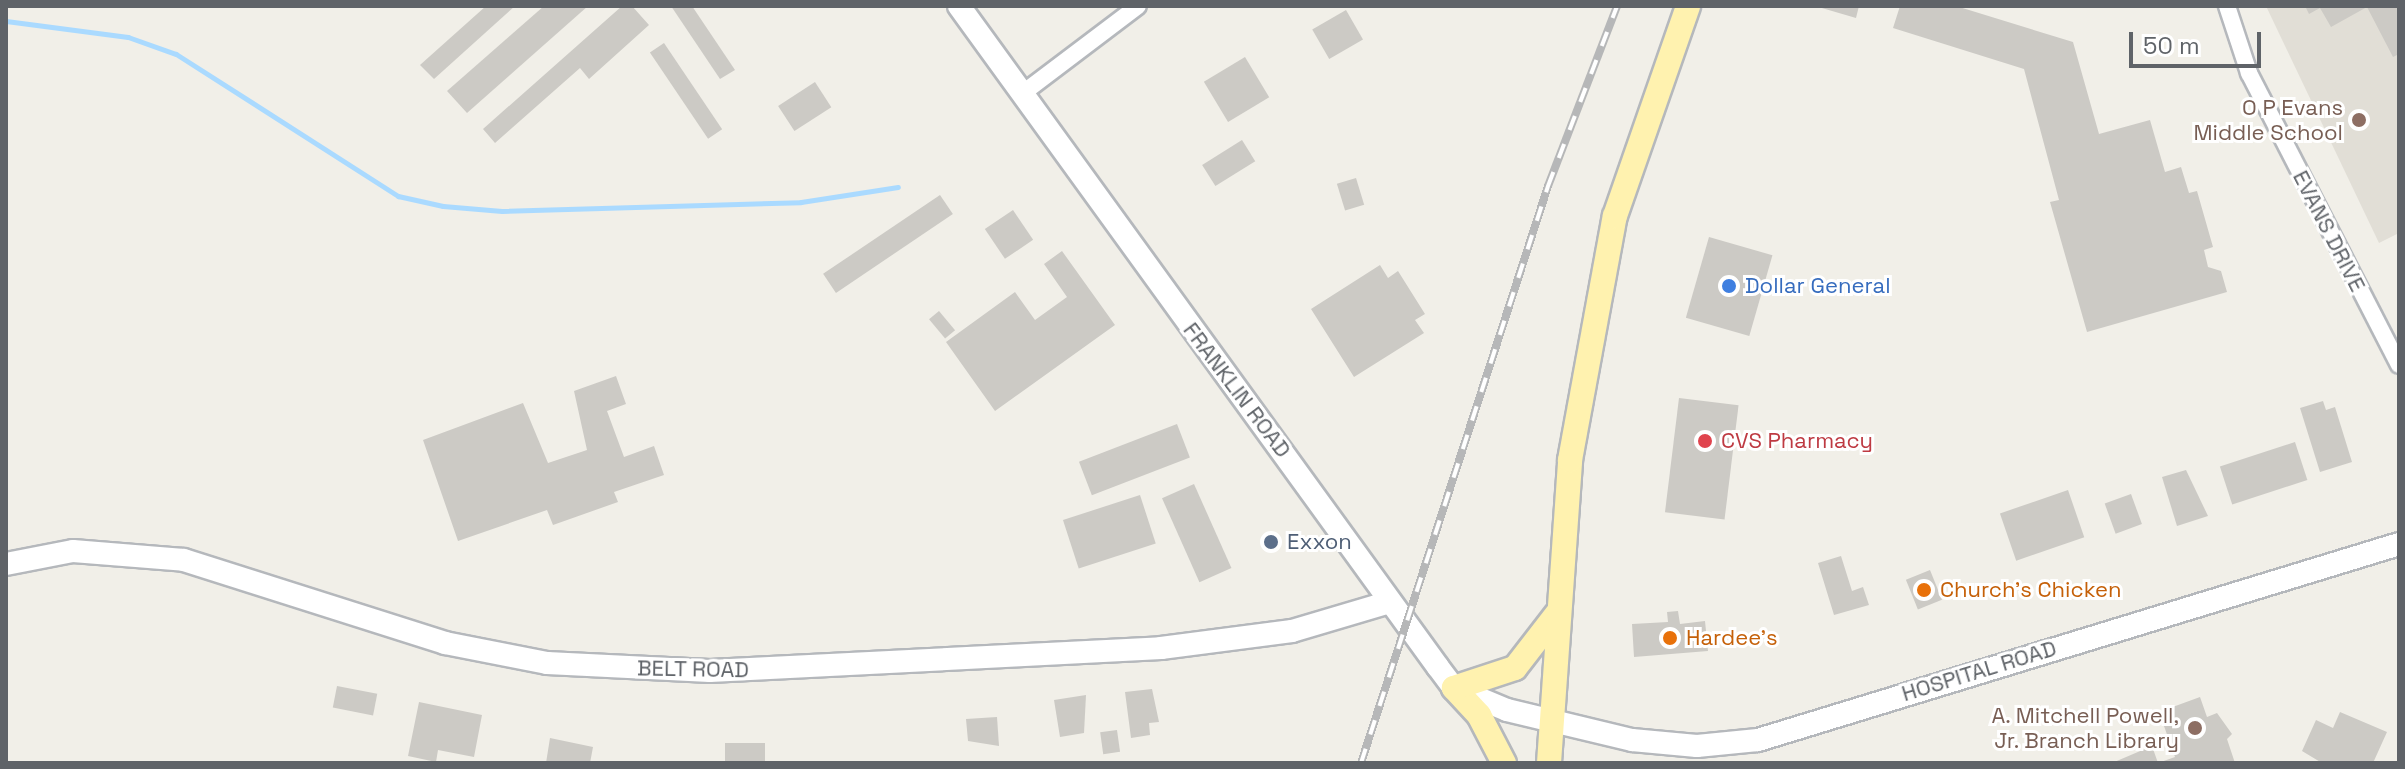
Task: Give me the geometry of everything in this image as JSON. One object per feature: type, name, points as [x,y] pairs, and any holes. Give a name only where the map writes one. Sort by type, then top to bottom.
[{"type":"main road","points":[[1549,763],[1556,615],[1570,460],[1615,216],[1688,6]]},
{"type":"main road","points":[[1504,763],[1479,715],[1454,688],[1515,668],[1556,615]]},
{"type":"street","name":"FRANKLIN ROAD","points":[[959,6],[1454,688]]},
{"type":"street","points":[[1023,93],[1138,6]]},
{"type":"street","name":"EVANS DRIVE","points":[[2227,6],[2249,73],[2399,365]]},
{"type":"street","name":"HOSPITAL ROAD","points":[[1553,723],[1697,746],[1758,740],[2399,544]]},
{"type":"street","name":"BELT ROAD","points":[[6,564],[73,551],[184,560],[445,643],[547,663],[710,671],[1161,648],[1292,631],[1390,602]]},
{"type":"street","points":[[1454,688],[1553,723]]},
{"type":"shaded area","name":"O P Evans Middle School","points":[[2266,6],[2399,6],[2399,233],[2379,243]]},
{"type":"building","points":[[486,6],[515,6],[434,79],[420,65]]},
{"type":"building","points":[[544,6],[588,6],[467,113],[447,91]]},
{"type":"building","points":[[622,6],[632,6],[649,25],[589,79],[580,68],[495,143],[483,129]]},
{"type":"building","points":[[671,6],[692,6],[735,70],[720,79]]},
{"type":"building","points":[[1815,6],[1859,6],[1856,18]]},
{"type":"building","points":[[1900,6],[1956,6],[2073,42],[2099,134],[2150,120],[2165,172],[2181,167],[2189,193],[2197,191],[2213,247],[2204,250],[2208,267],[2221,271],[2227,292],[2087,332],[2050,202],[2059,200],[2024,69],[1893,28]]},
{"type":"building","points":[[2305,6],[2399,6],[2399,54],[2393,57],[2367,7],[2331,27],[2320,8],[2309,14]]},
{"type":"building","points":[[1346,10],[1363,39],[1329,59],[1312,30]]},
{"type":"building","points":[[664,43],[722,129],[708,139],[650,53]]},
{"type":"building","points":[[1245,57],[1269,97],[1228,122],[1204,82]]},
{"type":"building","points":[[815,82],[831,107],[794,131],[778,106]]},
{"type":"building","points":[[1242,140],[1255,161],[1215,186],[1202,165]]},
{"type":"building","points":[[1356,178],[1364,205],[1345,211],[1337,184]]},
{"type":"building","points":[[940,195],[953,214],[836,293],[823,274]]},
{"type":"building","points":[[1013,210],[1033,240],[1005,259],[985,229]]},
{"type":"building","name":"Dollar General","points":[[1709,237],[1772,255],[1749,336],[1686,318]]},
{"type":"building","points":[[1062,251],[1115,325],[995,411],[946,342],[1015,292],[1035,320],[1067,297],[1044,264]]},
{"type":"building","points":[[1380,265],[1388,278],[1398,271],[1425,314],[1415,320],[1424,333],[1354,377],[1311,309]]},
{"type":"building","points":[[939,311],[955,330],[945,339],[929,319]]},
{"type":"building","points":[[616,376],[626,404],[607,411],[624,457],[654,446],[664,475],[614,492],[618,502],[553,525],[547,510],[458,541],[423,440],[523,403],[548,463],[587,450],[574,391]]},
{"type":"building","name":"CVS Pharmacy","points":[[1679,398],[1739,405],[1725,519],[1665,512]]},
{"type":"building","points":[[2323,401],[2326,410],[2335,407],[2352,462],[2320,472],[2300,408]]},
{"type":"building","points":[[1177,424],[1190,458],[1092,495],[1079,462]]},
{"type":"building","points":[[2295,442],[2307,480],[2232,504],[2220,466]]},
{"type":"building","points":[[2186,470],[2208,516],[2177,526],[2162,477]]},
{"type":"building","points":[[1194,484],[1231,568],[1199,582],[1162,498]]},
{"type":"building","points":[[2068,490],[2084,537],[2016,561],[2000,513]]},
{"type":"building","points":[[2131,494],[2142,524],[2116,534],[2105,504]]},
{"type":"building","points":[[1140,495],[1156,544],[1079,569],[1063,520]]},
{"type":"building","points":[[1841,556],[1852,591],[1863,587],[1869,605],[1834,615],[1818,563]]},
{"type":"building","name":"Church's Chicken","points":[[1930,570],[1942,600],[1918,609],[1906,580]]},
{"type":"building","name":"Hardee's","points":[[1678,611],[1680,624],[1705,621],[1708,651],[1634,657],[1632,624],[1668,622],[1667,612]]},
{"type":"building","points":[[337,686],[377,694],[373,715],[333,708]]},
{"type":"building","points":[[1152,689],[1159,722],[1149,723],[1150,735],[1131,738],[1125,692]]},
{"type":"building","points":[[1086,695],[1084,733],[1060,737],[1054,700]]},
{"type":"building","name":"A. Mitchell Powell, Jr. Branch Library","points":[[2200,697],[2207,717],[2217,713],[2232,734],[2227,739],[2235,763],[2158,763],[2175,757],[2159,712]]},
{"type":"building","points":[[419,702],[482,715],[474,757],[438,750],[436,762],[408,756]]},
{"type":"building","points":[[2340,712],[2387,732],[2373,763],[2322,763],[2302,751],[2316,720],[2333,728]]},
{"type":"building","points":[[997,717],[999,746],[968,741],[966,719]]},
{"type":"building","points":[[1117,730],[1120,752],[1103,754],[1100,732]]},
{"type":"building","points":[[550,738],[593,747],[590,763],[546,763]]},
{"type":"building","points":[[725,743],[765,743],[765,763],[725,763]]},
{"type":"building","points":[[2152,746],[2158,763],[2112,763]]},
{"type":"waterway","points":[[6,21],[128,37],[176,54],[398,196],[443,206],[502,211],[801,202],[898,187]]},
{"type":"railway","points":[[1361,763],[1548,186],[1617,6]]},
{"type":"place","name":"O P Evans Middle School","points":[[2359,120]]},
{"type":"place","name":"Dollar General","points":[[1729,286]]},
{"type":"place","name":"CVS Pharmacy","points":[[1705,441]]},
{"type":"place","name":"Exxon","points":[[1271,542]]},
{"type":"place","name":"Church's Chicken","points":[[1924,590]]},
{"type":"place","name":"Hardee's","points":[[1670,638]]},
{"type":"place","name":"A. Mitchell Powell, Jr. Branch Library","points":[[2195,728]]}]
